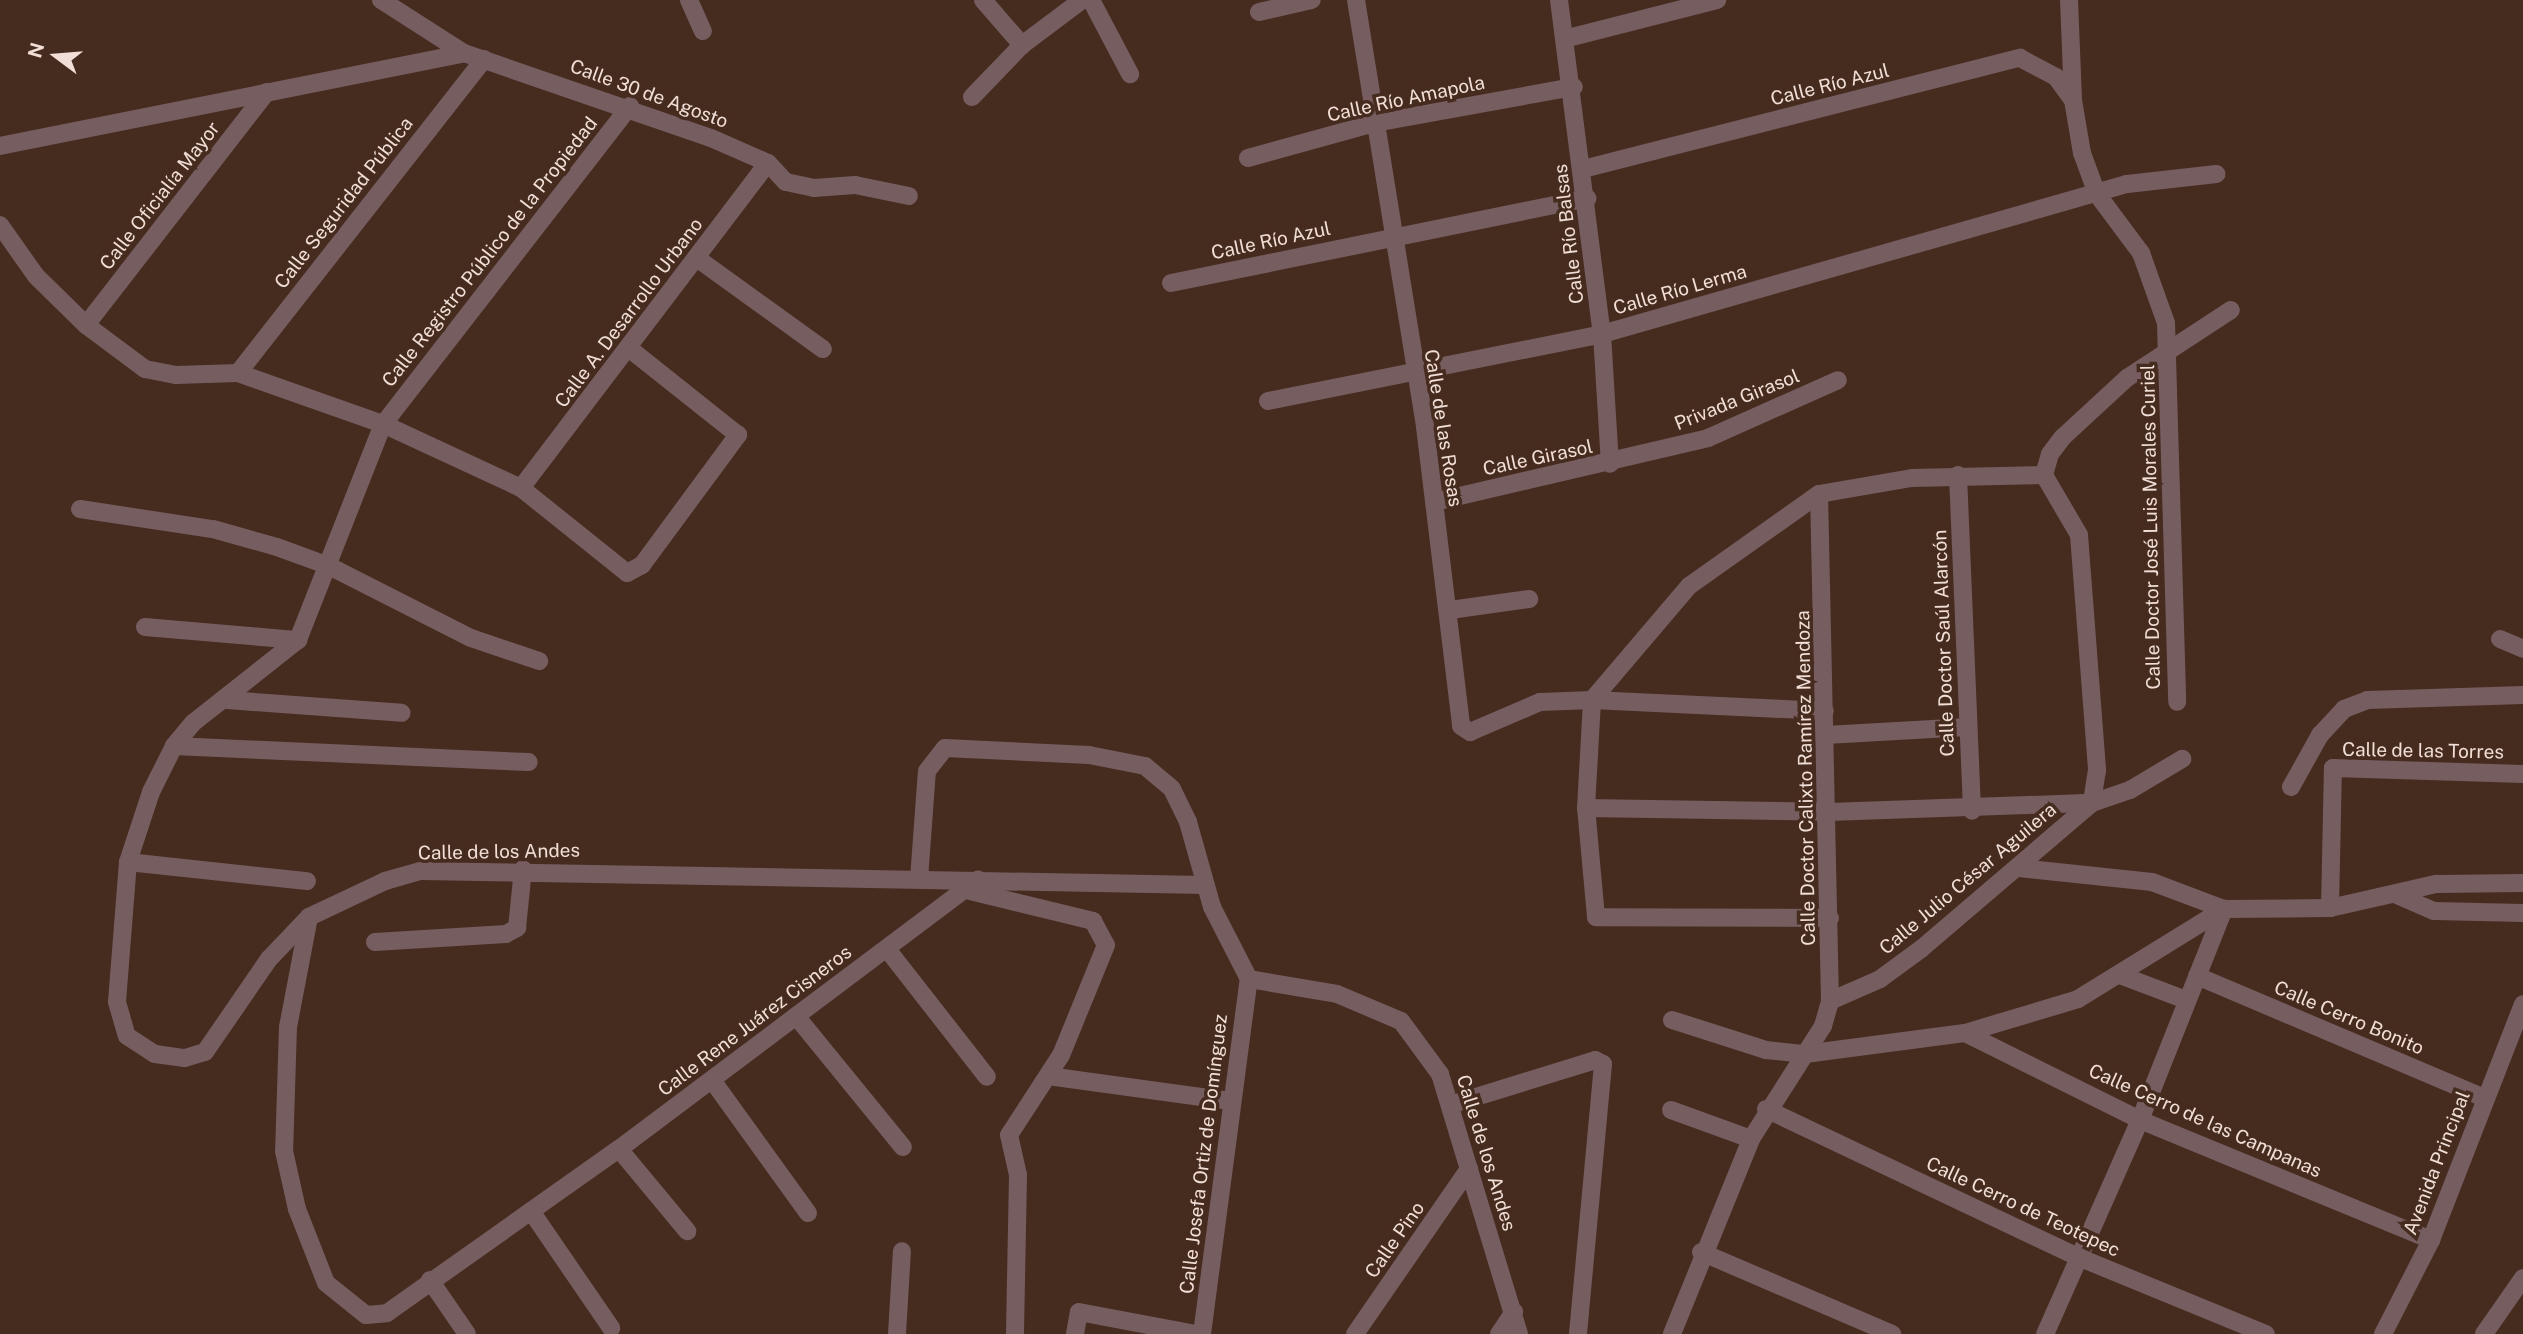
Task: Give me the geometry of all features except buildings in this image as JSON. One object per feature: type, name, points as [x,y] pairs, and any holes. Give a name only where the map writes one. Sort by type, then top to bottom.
[{"type":"street","name":"Calle 30 de Agosto","points":[[381,0],[464,53],[630,106],[768,163],[786,182],[814,188],[855,185],[909,196]]},
{"type":"street","points":[[689,0],[703,31]]},
{"type":"street","points":[[983,0],[1021,45]]},
{"type":"street","points":[[1091,0],[1130,74]]},
{"type":"street","points":[[1259,12],[1312,0]]},
{"type":"street","name":"Calle de las Rosas","points":[[1356,0],[1395,236],[1450,610],[1461,726],[1470,732],[1540,702],[1592,700]]},
{"type":"street","name":"Calle Río Balsas","points":[[1559,0],[1568,38],[1602,334],[1610,464]]},
{"type":"street","points":[[1568,38],[1717,0]]},
{"type":"street","points":[[2070,0],[2073,100],[2097,194]]},
{"type":"street","points":[[972,97],[1021,45],[1074,2]]},
{"type":"street","points":[[0,146],[464,53]]},
{"type":"street","name":"Calle Río Azul","points":[[1583,169],[2020,58],[2056,77],[2073,100]]},
{"type":"street","name":"Calle Seguridad Pública","points":[[238,373],[484,59]]},
{"type":"street","name":"Calle Río Amapola","points":[[1248,158],[1376,123],[1574,87]]},
{"type":"street","name":"Calle Oficialía Mayor","points":[[86,325],[267,92]]},
{"type":"street","name":"Calle Registro Público de la Propiedad","points":[[383,424],[630,106]]},
{"type":"street","name":"Calle A. Desarrollo Urbano","points":[[521,488],[630,349],[768,163]]},
{"type":"street","name":"Calle Río Lerma","points":[[1268,401],[1602,334],[2161,177],[2216,174]]},
{"type":"street","name":"Calle Doctor José Luis Morales Curiel","points":[[2097,194],[2141,253],[2166,323],[2176,702]]},
{"type":"street","name":"Calle Río Azul","points":[[1171,283],[1587,198]]},
{"type":"street","points":[[0,225],[36,276],[86,325],[145,369],[176,375],[238,373],[383,424],[521,488],[611,565],[627,573],[642,565],[738,435],[630,349]]},
{"type":"street","points":[[698,259],[823,349]]},
{"type":"street","points":[[2092,803],[2097,769],[2079,535],[2044,475],[2050,454],[2063,437],[2127,377],[2231,310]]},
{"type":"street","name":"Privada Girasol","points":[[1610,464],[1708,438],[1838,380]]},
{"type":"street","name":"Calle de los Andes","points":[[383,424],[330,566],[298,640],[227,700],[193,723],[174,746],[151,792],[128,862],[117,1002],[127,1036],[155,1054],[185,1058],[205,1052],[269,959],[309,917],[385,881],[421,871],[523,869],[919,879],[972,884]]},
{"type":"street","name":"Calle Girasol","points":[[1434,502],[1610,464]]},
{"type":"street","points":[[1830,918],[1596,917],[1586,808],[1592,700],[1689,586],[1819,494],[1858,484],[1958,475],[2044,475]]},
{"type":"street","name":"Calle Doctor Saúl Alarcón","points":[[1958,475],[1972,811]]},
{"type":"street","name":"Calle Doctor Calixto Ramírez Mendoza","points":[[1672,1334],[1701,1252],[1751,1139],[1766,1109],[1823,1026],[1830,1001],[1829,813],[1819,494]]},
{"type":"street","points":[[80,509],[213,529],[330,566],[471,638],[539,661]]},
{"type":"street","points":[[1450,610],[1529,599]]},
{"type":"street","points":[[145,627],[298,640]]},
{"type":"street","points":[[2500,639],[2523,649]]},
{"type":"street","points":[[2291,787],[2320,735],[2344,709],[2367,700],[2523,695]]},
{"type":"street","points":[[227,700],[402,713]]},
{"type":"street","points":[[1592,700],[1825,711]]},
{"type":"street","points":[[1826,735],[1968,727]]},
{"type":"street","points":[[174,746],[530,762]]},
{"type":"street","points":[[919,879],[928,771],[933,756],[945,748],[1089,755],[1145,766],[1172,789],[1188,822],[1204,885],[1249,979]]},
{"type":"street","points":[[1586,808],[1829,813],[1972,811],[2092,803],[2130,790],[2182,759]]},
{"type":"street","name":"Calle de las Torres","points":[[2330,908],[2333,768],[2523,774]]},
{"type":"street","name":"Calle Julio César Aguilera","points":[[1830,1001],[1880,979],[2019,869],[2092,803]]},
{"type":"street","points":[[128,862],[307,881]]},
{"type":"street","points":[[375,942],[506,934],[517,928],[523,869]]},
{"type":"street","points":[[2019,869],[2152,882],[2224,909],[2330,908],[2397,895],[2436,884],[2523,883]]},
{"type":"street","points":[[972,884],[1204,885]]},
{"type":"street","points":[[972,884],[1093,921],[1105,934],[1107,945],[1048,1076],[1017,1115],[1009,1135],[1018,1175],[1016,1334]]},
{"type":"street","name":"Calle Rene Juárez Cisneros","points":[[309,917],[288,1027],[284,1151],[297,1209],[326,1283],[366,1315],[387,1313],[430,1280],[619,1149],[972,884]]},
{"type":"street","points":[[2397,895],[2434,911],[2523,913]]},
{"type":"street","points":[[1672,1020],[1766,1050],[1805,1054],[1965,1033],[2078,999],[2224,909]]},
{"type":"street","points":[[2045,1334],[2140,1120],[2224,909]]},
{"type":"street","points":[[887,949],[987,1077]]},
{"type":"street","points":[[2120,975],[2186,1000]]},
{"type":"street","name":"Calle Cerro Bonito","points":[[2197,976],[2485,1098]]},
{"type":"street","name":"Calle de los Andes","points":[[1249,979],[1337,994],[1401,1021],[1440,1074],[1519,1334]]},
{"type":"street","name":"Calle Josefa Ortiz de Domínguez","points":[[1202,1334],[1230,1101],[1249,979]]},
{"type":"street","name":"Avenida Principal","points":[[2383,1334],[2431,1240],[2523,1004]]},
{"type":"street","points":[[796,1016],[902,1147]]},
{"type":"street","name":"Calle Cerro de las Campanas","points":[[1965,1033],[2140,1120],[2431,1240]]},
{"type":"street","points":[[1450,1105],[1595,1060],[1603,1065],[1578,1334]]},
{"type":"street","points":[[1048,1076],[1230,1101]]},
{"type":"street","points":[[712,1080],[807,1213]]},
{"type":"street","name":"Calle Cerro de Teotepec","points":[[1766,1109],[2078,1257],[2266,1334]]},
{"type":"street","points":[[1671,1110],[1751,1139]]},
{"type":"street","points":[[619,1149],[688,1231]]},
{"type":"street","name":"Calle Pino","points":[[1355,1334],[1469,1169]]},
{"type":"street","points":[[531,1211],[611,1328]]},
{"type":"street","points":[[897,1334],[902,1251]]},
{"type":"street","points":[[1701,1252],[1892,1334]]},
{"type":"street","points":[[2484,1334],[2523,1278]]},
{"type":"street","points":[[430,1280],[467,1334]]},
{"type":"street","points":[[1075,1334],[1079,1312],[1195,1334]]},
{"type":"street","points":[[1499,1334],[1514,1312]]}]
